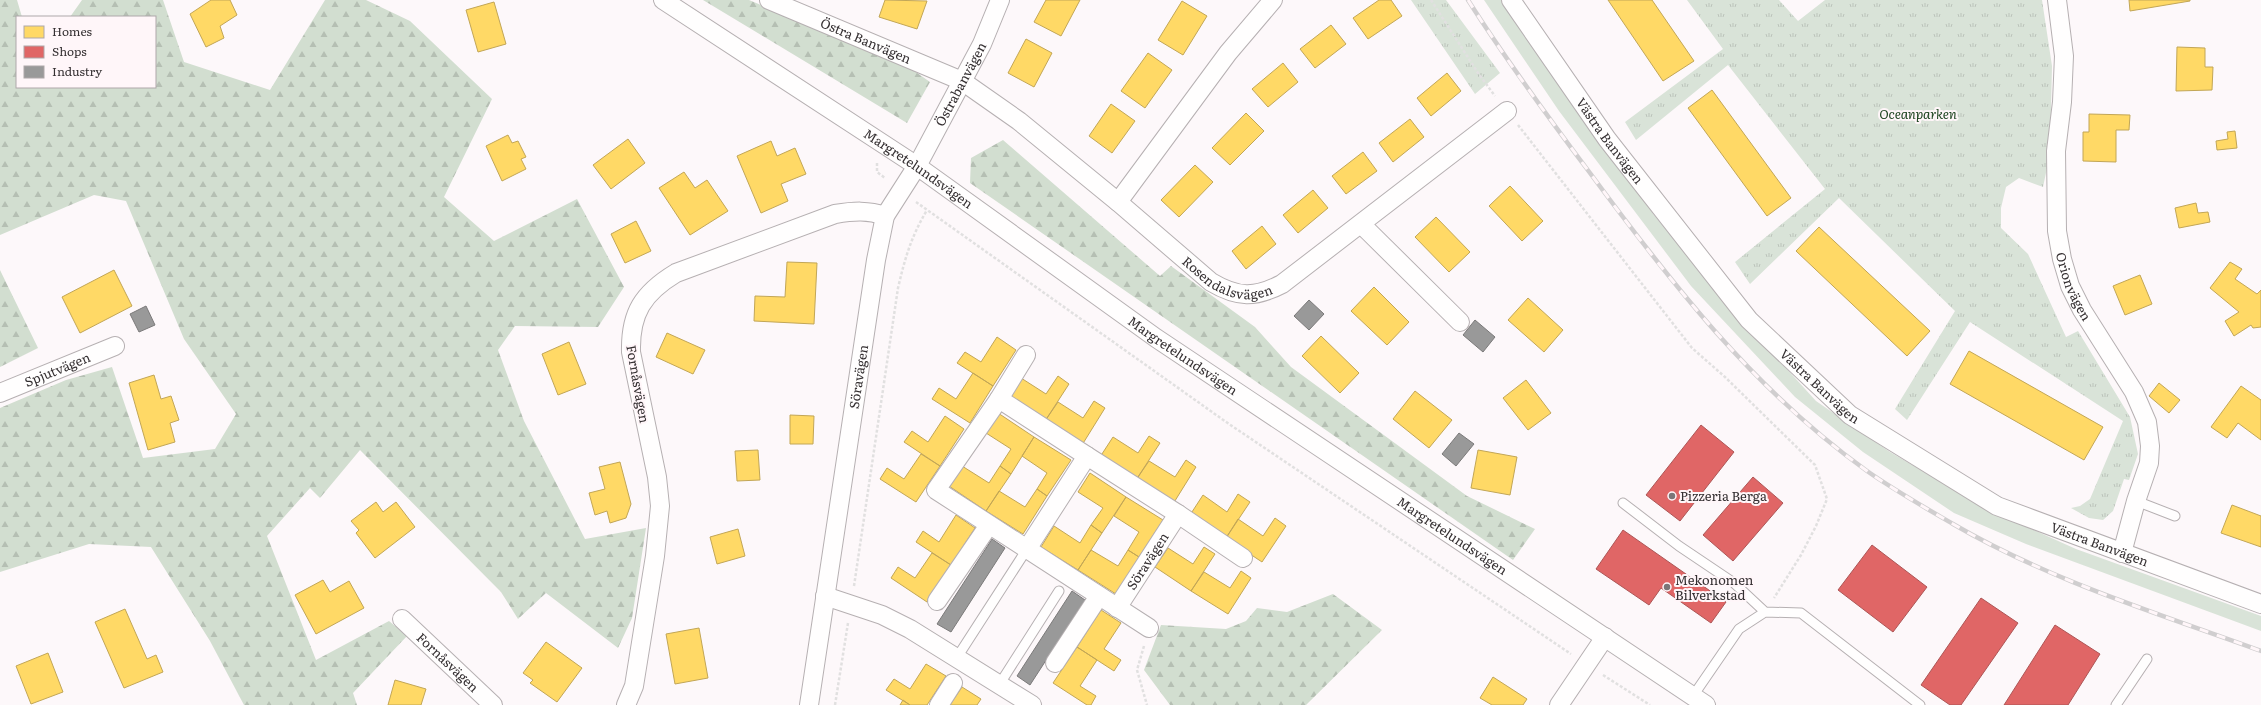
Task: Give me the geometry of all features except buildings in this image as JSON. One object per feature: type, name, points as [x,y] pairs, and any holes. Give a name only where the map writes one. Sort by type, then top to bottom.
[{"type":"street","name":"Margretelundsvägen","points":[[664,0],[917,166],[1156,338],[1700,701]]},
{"type":"street","name":"Östra Banvägen","points":[[769,0],[962,81]]},
{"type":"street","name":"Östrabanvägen","points":[[917,166],[982,44],[1000,0]]},
{"type":"street","points":[[1118,202],[1228,53],[1273,0]]},
{"type":"street","name":"Västra Banvägen","points":[[1511,0],[1607,139],[1748,320],[1850,415],[1997,506],[2261,604]]},
{"type":"street","name":"Orionvägen","points":[[2057,0],[2064,56],[2062,102],[2056,151],[2057,232],[2062,259],[2070,286],[2082,310],[2134,392],[2147,422],[2150,446],[2149,463],[2136,501],[2122,553]]},
{"type":"street","name":"Rosendalsvägen","points":[[962,81],[1018,121],[1118,202],[1211,282],[1224,290],[1241,295],[1262,294],[1282,284],[1362,225],[1507,111]]},
{"type":"street","name":"Söravägen","points":[[808,705],[876,260],[885,216],[917,166]]},
{"type":"street","name":"Fornåsvägen","points":[[626,705],[634,686],[655,556],[660,506],[657,477],[630,352],[630,331],[635,315],[642,303],[659,283],[676,273],[835,214],[861,210],[885,216]]},
{"type":"street","points":[[1362,225],[1460,322]]},
{"type":"street","name":"Spjutvägen","points":[[0,393],[115,346]]},
{"type":"street","points":[[1026,355],[999,399],[936,490],[1149,628]]},
{"type":"street","points":[[999,399],[1244,558]]},
{"type":"street","points":[[1027,549],[1088,456]]},
{"type":"street","name":"Söravägen","points":[[1118,608],[1178,514]]},
{"type":"street","points":[[937,601],[989,525]]},
{"type":"street","points":[[825,596],[851,603],[882,615],[910,629],[1032,705]]},
{"type":"street","points":[[1055,663],[1099,596]]},
{"type":"street","name":"Fornåsvägen","points":[[402,619],[493,705]]},
{"type":"street","points":[[1559,705],[1587,665],[1604,637]]},
{"type":"street","points":[[939,705],[953,683]]},
{"type":"lane","points":[[2136,501],[2175,516]]},
{"type":"lane","points":[[1623,503],[1680,546],[1734,583],[1765,612]]},
{"type":"lane","points":[[956,659],[1027,549]]},
{"type":"lane","points":[[998,685],[1059,591]]},
{"type":"lane","points":[[1700,701],[1739,629],[1765,612],[1801,613],[1920,705]]},
{"type":"lane","points":[[2116,705],[2146,659]]},
{"type":"path","points":[[1431,0],[1478,73],[1692,348],[1725,377],[1815,465],[1827,499],[1816,526],[1801,555],[1765,612]]},
{"type":"path","points":[[901,191],[1229,424],[1587,665],[1650,705]]},
{"type":"path","points":[[835,705],[898,288],[907,249],[916,228],[928,210]]},
{"type":"path","points":[[1147,705],[1138,670],[1149,628]]},
{"type":"green space","points":[[0,0],[17,0],[22,16],[16,16],[16,88],[156,88],[156,16],[71,16],[82,0],[163,0],[184,62],[270,90],[325,0],[366,0],[410,21],[492,99],[444,197],[494,241],[577,199],[624,287],[598,327],[515,326],[498,350],[524,421],[585,539],[646,528],[632,618],[618,648],[546,593],[518,619],[501,592],[360,450],[320,498],[310,488],[267,536],[316,660],[389,621],[407,636],[353,693],[357,705],[244,705],[210,641],[151,547],[89,544],[0,572],[0,408],[66,380],[112,367],[143,458],[215,449],[236,414],[184,339],[126,201],[94,195],[0,235]]},
{"type":"green space","points":[[703,0],[749,0],[903,63],[930,82],[907,123]]},
{"type":"green space","points":[[1411,0],[1446,0],[1500,73],[1475,94]]},
{"type":"green space","points":[[1484,0],[1501,0],[1654,215],[1727,303],[1816,401],[1890,452],[1989,510],[2076,549],[2261,616],[2261,631],[2026,544],[1954,513],[1863,452],[1795,397],[1691,286],[1559,111]]},
{"type":"green space","name":"Oceanparken","points":[[1687,0],[1779,0],[1798,21],[1825,0],[2042,0],[2052,66],[2050,154],[2043,187],[2019,178],[2006,187],[2001,208],[2001,228],[2028,254],[2066,337],[2078,331],[2130,417],[2138,454],[2129,480],[2124,479],[2113,511],[2103,520],[2089,518],[2071,508],[2080,506],[2090,499],[2123,421],[1970,322],[1907,420],[1895,409],[1955,311],[1839,198],[1750,284],[1735,262],[1825,189],[1728,65],[1636,140],[1625,122],[1723,49]]},
{"type":"green space","points":[[1003,140],[1160,276],[1171,266],[1255,327],[1291,367],[1467,496],[1535,529],[1513,560],[970,183],[971,158]]},
{"type":"green space","points":[[0,270],[38,348],[0,367]]},
{"type":"green space","points":[[1333,594],[1382,630],[1306,705],[1170,705],[1144,670],[1161,625],[1226,629],[1246,621],[1257,608],[1287,612]]},
{"type":"railway","points":[[1468,0],[1512,66],[1559,131],[1652,255],[1684,295],[1751,370],[1788,406],[1826,439],[1867,471],[1888,485],[1953,524],[1990,544],[2065,579],[2143,609],[2261,651]]},
{"type":"place","name":"Pizzeria Berga","points":[[1672,496]]},
{"type":"place","name":"Mekonomen Bilverkstad","points":[[1667,587]]}]
